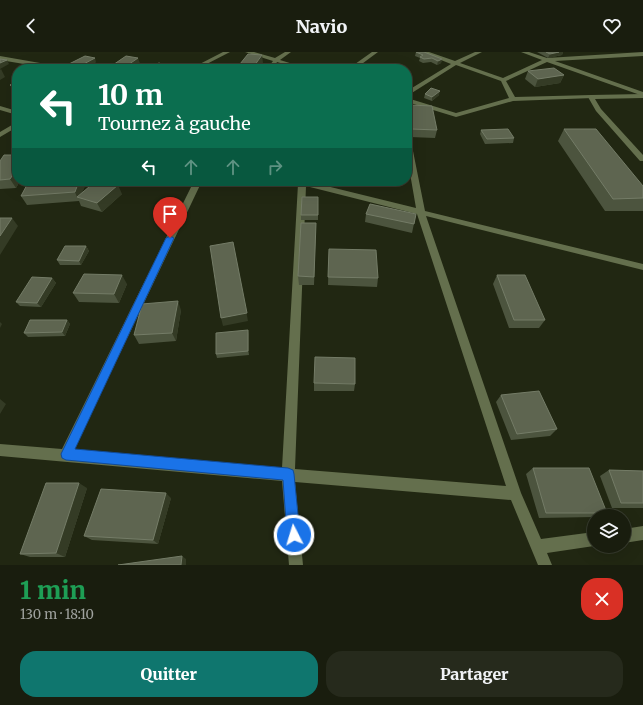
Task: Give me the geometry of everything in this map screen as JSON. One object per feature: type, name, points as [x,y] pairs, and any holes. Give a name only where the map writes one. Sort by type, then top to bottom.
[{"type":"street","points":[[203,64],[227,52]]},
{"type":"street","points":[[248,52],[289,64]]},
{"type":"street","points":[[273,64],[276,60],[288,52]]},
{"type":"street","points":[[358,64],[375,52]]},
{"type":"street","points":[[424,52],[504,80],[547,60],[639,54]]},
{"type":"street","points":[[412,91],[456,63],[479,52]]},
{"type":"street","points":[[524,52],[643,95]]},
{"type":"street","points":[[0,58],[34,64]]},
{"type":"street","points":[[504,80],[513,99]]},
{"type":"street","points":[[412,102],[456,115],[513,99],[643,95]]},
{"type":"street","points":[[591,97],[598,110],[643,159]]},
{"type":"street","points":[[0,108],[12,112]]},
{"type":"street","points":[[0,135],[12,127]]},
{"type":"street","points":[[412,164],[421,213],[514,494],[545,565]]},
{"type":"street","points":[[66,454],[196,186]]},
{"type":"street","points":[[296,565],[288,474],[299,186]]},
{"type":"street","points":[[315,186],[643,266]]},
{"type":"street","points":[[0,450],[66,454],[514,494]]},
{"type":"street","points":[[631,535],[643,533]]},
{"type":"street","points":[[537,547],[587,541]]},
{"type":"building","points":[[416,52],[424,52],[442,59],[438,61],[432,58],[424,59],[420,57],[423,55]]},
{"type":"building","points":[[546,52],[559,52],[550,54]]},
{"type":"building","points":[[248,54],[262,55],[256,64],[240,64]]},
{"type":"building","points":[[85,56],[95,58],[84,64],[69,64]]},
{"type":"building","points":[[126,56],[138,58],[129,64],[114,64]]},
{"type":"building","points":[[0,59],[7,60],[0,63]]},
{"type":"building","points":[[554,68],[564,75],[538,79],[528,71]]},
{"type":"building","points":[[431,88],[440,91],[432,97],[425,94]]},
{"type":"building","points":[[412,105],[432,106],[437,130],[412,129]]},
{"type":"building","points":[[508,129],[514,138],[487,139],[481,130]]},
{"type":"building","points":[[564,129],[596,129],[643,186],[643,198],[613,199]]},
{"type":"building","points":[[4,155],[12,155],[12,176],[10,179],[0,180],[0,161]]},
{"type":"building","points":[[26,186],[77,186],[75,192],[21,196]]},
{"type":"building","points":[[90,186],[117,186],[97,203],[77,197]]},
{"type":"building","points":[[302,197],[318,197],[318,215],[301,215]]},
{"type":"building","points":[[370,204],[416,214],[414,224],[366,214]]},
{"type":"building","points":[[0,218],[12,218],[0,236]]},
{"type":"building","points":[[301,223],[316,223],[314,277],[298,276]]},
{"type":"building","points":[[233,242],[247,313],[221,318],[210,246]]},
{"type":"building","points":[[65,246],[86,246],[79,261],[57,260]]},
{"type":"building","points":[[329,249],[376,250],[378,278],[328,277]]},
{"type":"building","points":[[84,274],[122,275],[114,294],[73,293]]},
{"type":"building","points":[[497,275],[525,275],[545,320],[514,320]]},
{"type":"building","points":[[32,277],[52,278],[37,303],[16,302]]},
{"type":"building","points":[[178,301],[172,333],[134,335],[142,304]]},
{"type":"building","points":[[30,320],[67,320],[62,332],[24,333]]},
{"type":"building","points":[[248,330],[248,351],[216,354],[216,333]]},
{"type":"building","points":[[315,357],[355,358],[355,384],[314,383]]},
{"type":"building","points":[[539,391],[557,429],[517,434],[501,395]]},
{"type":"building","points":[[533,468],[589,468],[605,509],[587,509],[587,513],[546,513]]},
{"type":"building","points":[[609,470],[643,471],[643,503],[621,503]]},
{"type":"building","points":[[46,483],[79,483],[56,553],[20,554]]},
{"type":"building","points":[[101,489],[166,493],[153,540],[84,536]]},
{"type":"building","points":[[182,556],[181,565],[118,565]]},
{"type":"route","points":[[170,238],[66,454],[288,474],[294,535]]}]
